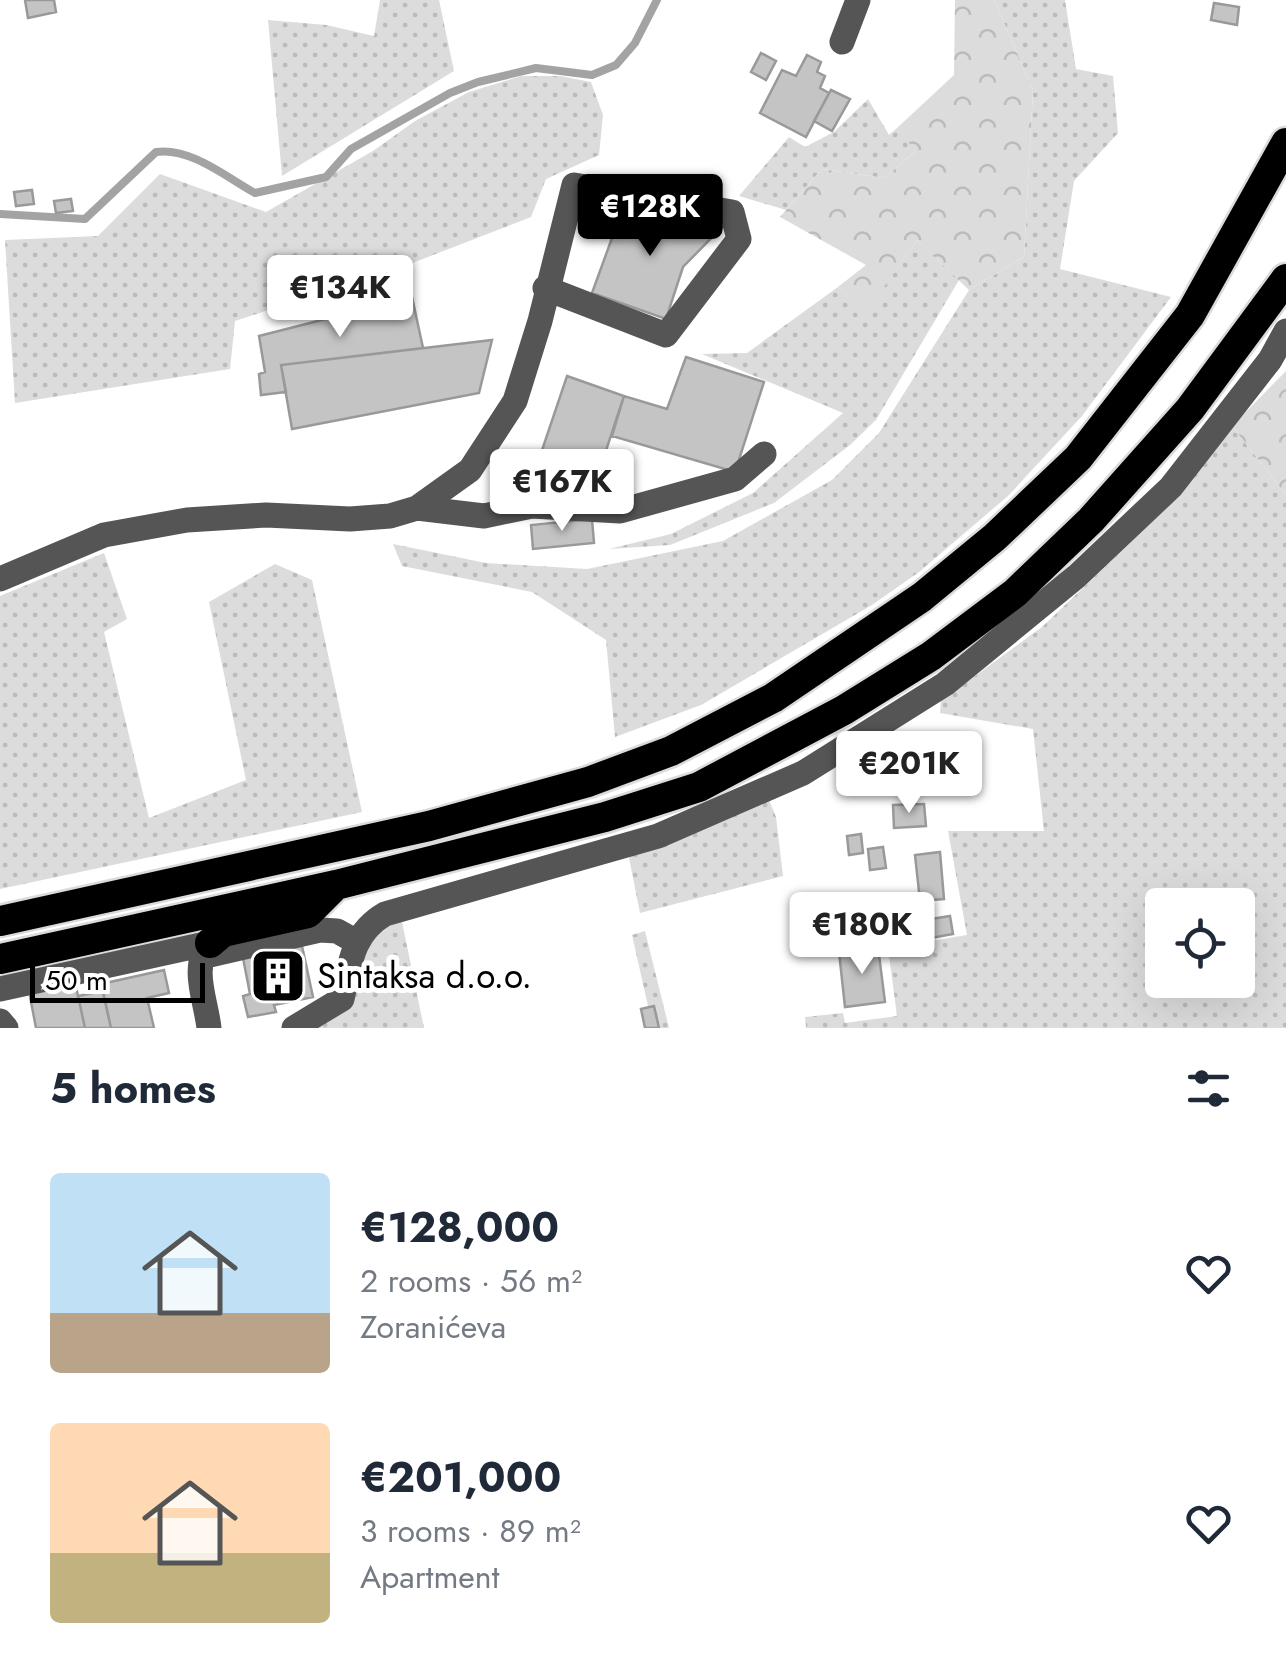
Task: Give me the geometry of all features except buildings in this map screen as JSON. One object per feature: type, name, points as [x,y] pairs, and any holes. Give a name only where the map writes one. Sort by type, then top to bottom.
[{"type":"highway","points":[[0,921],[429,826],[588,782],[671,752],[756,707],[884,626],[959,568],[1078,458],[1190,315],[1286,143]]},
{"type":"highway","points":[[0,959],[336,886],[605,818],[699,786],[844,710],[916,665],[1014,594],[1091,520],[1190,410],[1286,279]]},
{"type":"highway","points":[[206,950],[223,932],[308,913],[336,886]]},
{"type":"street","points":[[842,42],[858,0]]},
{"type":"street","points":[[0,579],[104,535],[187,520],[266,515],[350,519],[390,516],[417,508],[470,470],[515,402],[574,185],[732,212],[740,239],[666,335],[546,288]]},
{"type":"street","points":[[294,1028],[342,999],[356,941],[385,914],[658,836],[803,773],[946,684],[1077,576],[1171,487],[1270,360],[1286,331]]},
{"type":"street","points":[[417,508],[484,516],[532,506],[620,511],[736,479],[764,454]]},
{"type":"street","points":[[0,988],[320,930],[337,931],[356,941]]},
{"type":"street","points":[[206,950],[200,975],[209,1028]]},
{"type":"street","points":[[0,1021],[6,1028]]},
{"type":"green space","points":[[380,0],[439,0],[454,71],[282,176],[268,20],[326,25],[374,36]]},
{"type":"green space","points":[[955,0],[994,0],[1033,90],[1024,257],[969,290],[917,240],[865,314],[838,287],[866,265],[780,217],[822,169],[884,178],[916,151],[897,128],[954,75]]},
{"type":"green space","points":[[994,0],[1065,0],[1076,69],[1113,76],[1118,133],[1074,181],[1060,269],[1171,297],[1082,416],[1008,496],[919,572],[872,605],[701,705],[615,737],[606,640],[532,592],[402,566],[393,544],[486,563],[587,569],[723,541],[832,480],[879,433],[969,290],[1024,257],[1033,90]]},
{"type":"green space","points":[[521,76],[560,76],[591,82],[603,115],[599,155],[546,179],[531,217],[415,262],[235,321],[230,369],[15,403],[5,240],[98,236],[160,174],[266,212],[469,92]]},
{"type":"green space","points":[[868,99],[889,135],[897,128],[917,150],[884,178],[822,169],[786,210],[739,196],[789,137],[805,147],[834,132]]},
{"type":"green space","points":[[917,240],[959,280],[876,420],[774,503],[670,545],[609,549],[671,534],[753,493],[843,413],[702,354],[747,353],[838,287],[865,313]]},
{"type":"green space","points":[[1286,371],[1286,495],[1232,426]]},
{"type":"green space","points":[[1232,426],[1286,495],[1286,1028],[806,1028],[805,1017],[843,1013],[845,1023],[897,1016],[888,948],[967,935],[948,831],[1044,831],[1033,729],[940,713],[941,701],[1042,627],[1167,508]]},
{"type":"green space","points":[[104,553],[127,619],[104,632],[149,818],[246,780],[209,602],[275,564],[312,580],[362,812],[0,889],[0,596]]},
{"type":"green space","points":[[769,800],[776,817],[783,876],[640,913],[628,853]]},
{"type":"green space","points":[[401,917],[424,1028],[317,1028],[369,940]]},
{"type":"green space","points":[[645,931],[669,1028],[653,1028],[632,935]]},
{"type":"waterway","points":[[0,214],[85,219],[156,152],[195,159],[255,193],[326,177],[351,149],[450,93],[478,82],[536,68],[592,75],[616,65],[635,43],[657,0]]},
{"type":"place","name":"Sintaksa d.o.o.","points":[[278,976]]}]
